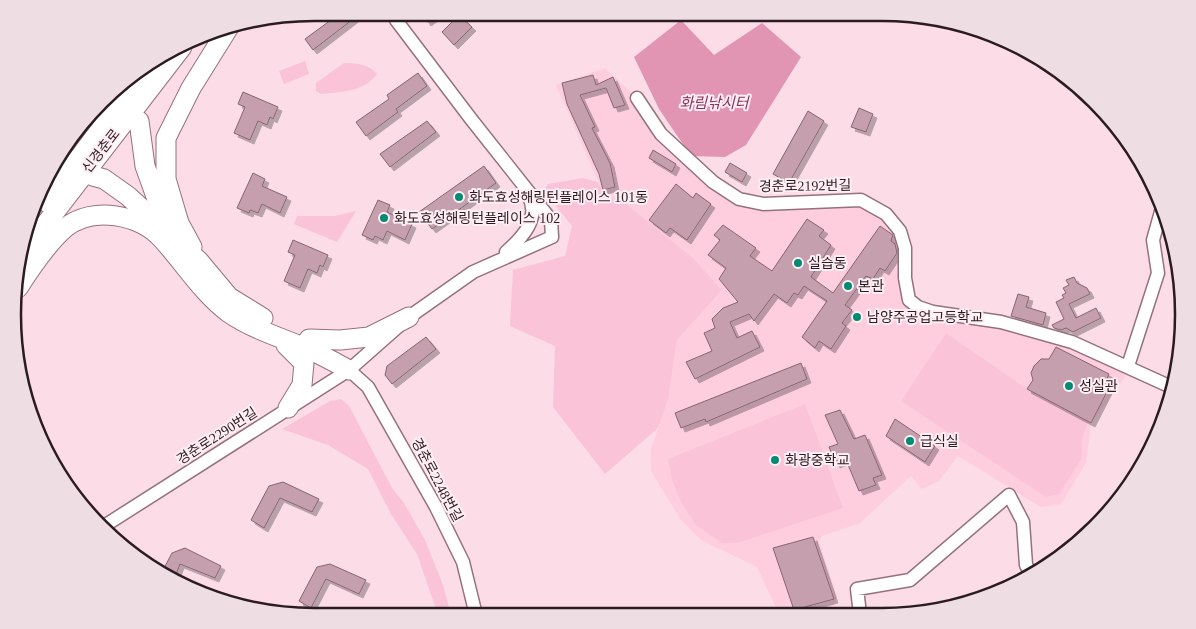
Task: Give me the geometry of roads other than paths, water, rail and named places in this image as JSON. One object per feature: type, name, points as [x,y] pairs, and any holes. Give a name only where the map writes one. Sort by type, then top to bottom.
[{"type":"highway","points":[[192,263],[166,179],[166,138],[191,88],[223,36]]},
{"type":"highway","name":"신경춘로","points":[[30,245],[175,57]]},
{"type":"highway","name":"신경춘로","points":[[41,209],[137,82]]},
{"type":"highway","points":[[138,121],[145,166],[169,232]]},
{"type":"highway","points":[[93,176],[104,179],[128,196],[169,232],[229,312],[277,338],[310,350],[349,370]]},
{"type":"highway","points":[[23,281],[66,227],[87,218],[109,215],[131,218],[146,225],[230,297],[269,321],[309,339],[349,370]]},
{"type":"highway","points":[[309,339],[340,340],[369,337],[409,317]]},
{"type":"highway","points":[[277,338],[299,355],[304,363],[302,385],[288,408]]},
{"type":"street","points":[[397,21],[551,220],[552,236],[497,260]]},
{"type":"street","name":"경춘로2192번길","points":[[637,98],[661,134],[713,182],[739,200],[763,204],[861,200],[886,214],[900,231],[905,248],[905,278],[909,300],[918,307],[933,312],[1010,324],[1072,342],[1166,385]]},
{"type":"street","points":[[497,260],[527,232],[532,216],[532,203],[518,178]]},
{"type":"street","points":[[1128,366],[1158,273],[1153,240],[1159,219]]},
{"type":"street","name":"경춘로2290번길","points":[[108,523],[349,370],[409,317],[473,272],[497,260]]},
{"type":"street","name":"경춘로2248번길","points":[[349,370],[368,387],[436,507],[463,562],[474,608]]},
{"type":"street","points":[[859,608],[857,589],[910,580],[1009,495],[1023,522],[1028,568]]},
{"type":"water","name":"화림낚시터","points":[[682,21],[714,55],[762,23],[801,57],[746,145],[725,157],[691,156],[659,109],[634,57]]},
{"type":"place","name":"화도효성해링턴플레이스 101동","points":[[459,197]]},
{"type":"place","name":"화도효성해링턴플레이스 102","points":[[384,218]]},
{"type":"place","name":"실습동","points":[[798,263]]},
{"type":"place","name":"본관","points":[[848,286]]},
{"type":"place","name":"남양주공업고등학교","points":[[857,317]]},
{"type":"place","name":"성실관","points":[[1069,386]]},
{"type":"place","name":"급식실","points":[[910,441]]},
{"type":"place","name":"화광중학교","points":[[775,460]]}]
